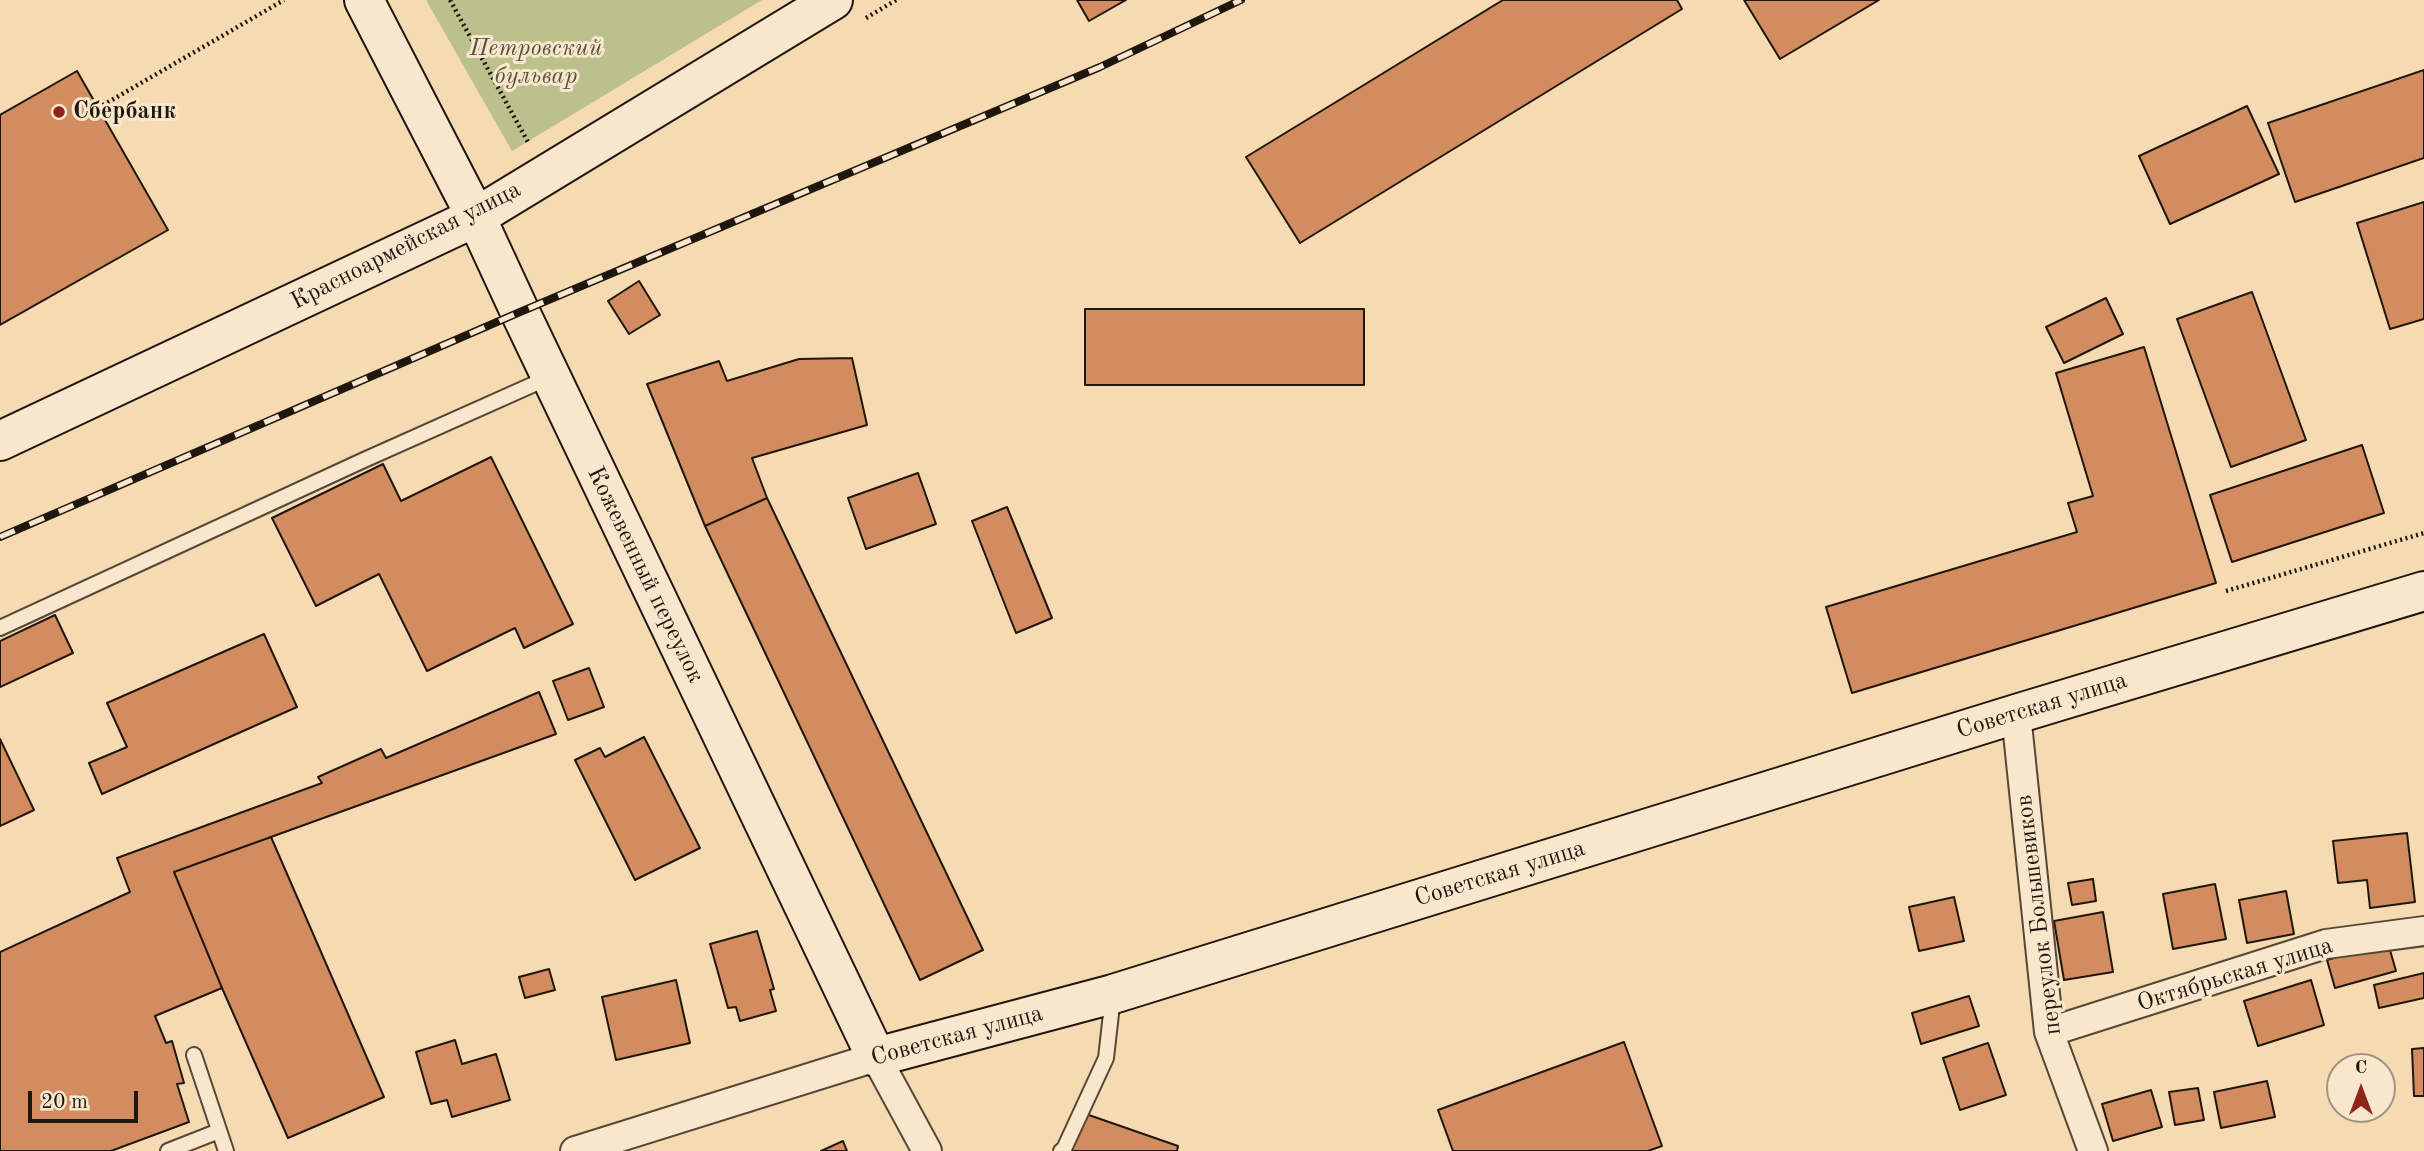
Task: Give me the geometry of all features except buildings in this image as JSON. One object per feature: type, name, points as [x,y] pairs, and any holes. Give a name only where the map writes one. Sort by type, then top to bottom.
[{"type":"street","name":"Кожевенный переулок","points":[[364,0],[477,217],[550,377],[876,1057],[927,1151]]},
{"type":"street","name":"Красноармейская улица","points":[[0,441],[477,217],[833,0]]},
{"type":"street","name":"Советская улица","points":[[575,1151],[876,1057],[1113,994],[2016,714],[2424,591]]},
{"type":"street","name":"переулок Большевиков","points":[[2016,714],[2049,1032],[2093,1151]]},
{"type":"street","name":"Октябрьская улица","points":[[2049,1032],[2326,944],[2424,931]]},
{"type":"lane","points":[[0,628],[550,377]]},
{"type":"lane","points":[[1060,1151],[1064,1149],[1106,1058],[1113,994]]},
{"type":"lane","points":[[194,1055],[226,1151]]},
{"type":"lane","points":[[168,1151],[219,1131]]},
{"type":"path","points":[[98,108],[284,0]]},
{"type":"path","points":[[2226,591],[2424,533]]},
{"type":"green space","name":"Петровский бульвар","points":[[426,0],[762,0],[512,151]]},
{"type":"railway","points":[[0,537],[520,312],[1100,67],[1241,0]]},
{"type":"place","name":"Сбербанк","points":[[59,112]]}]
